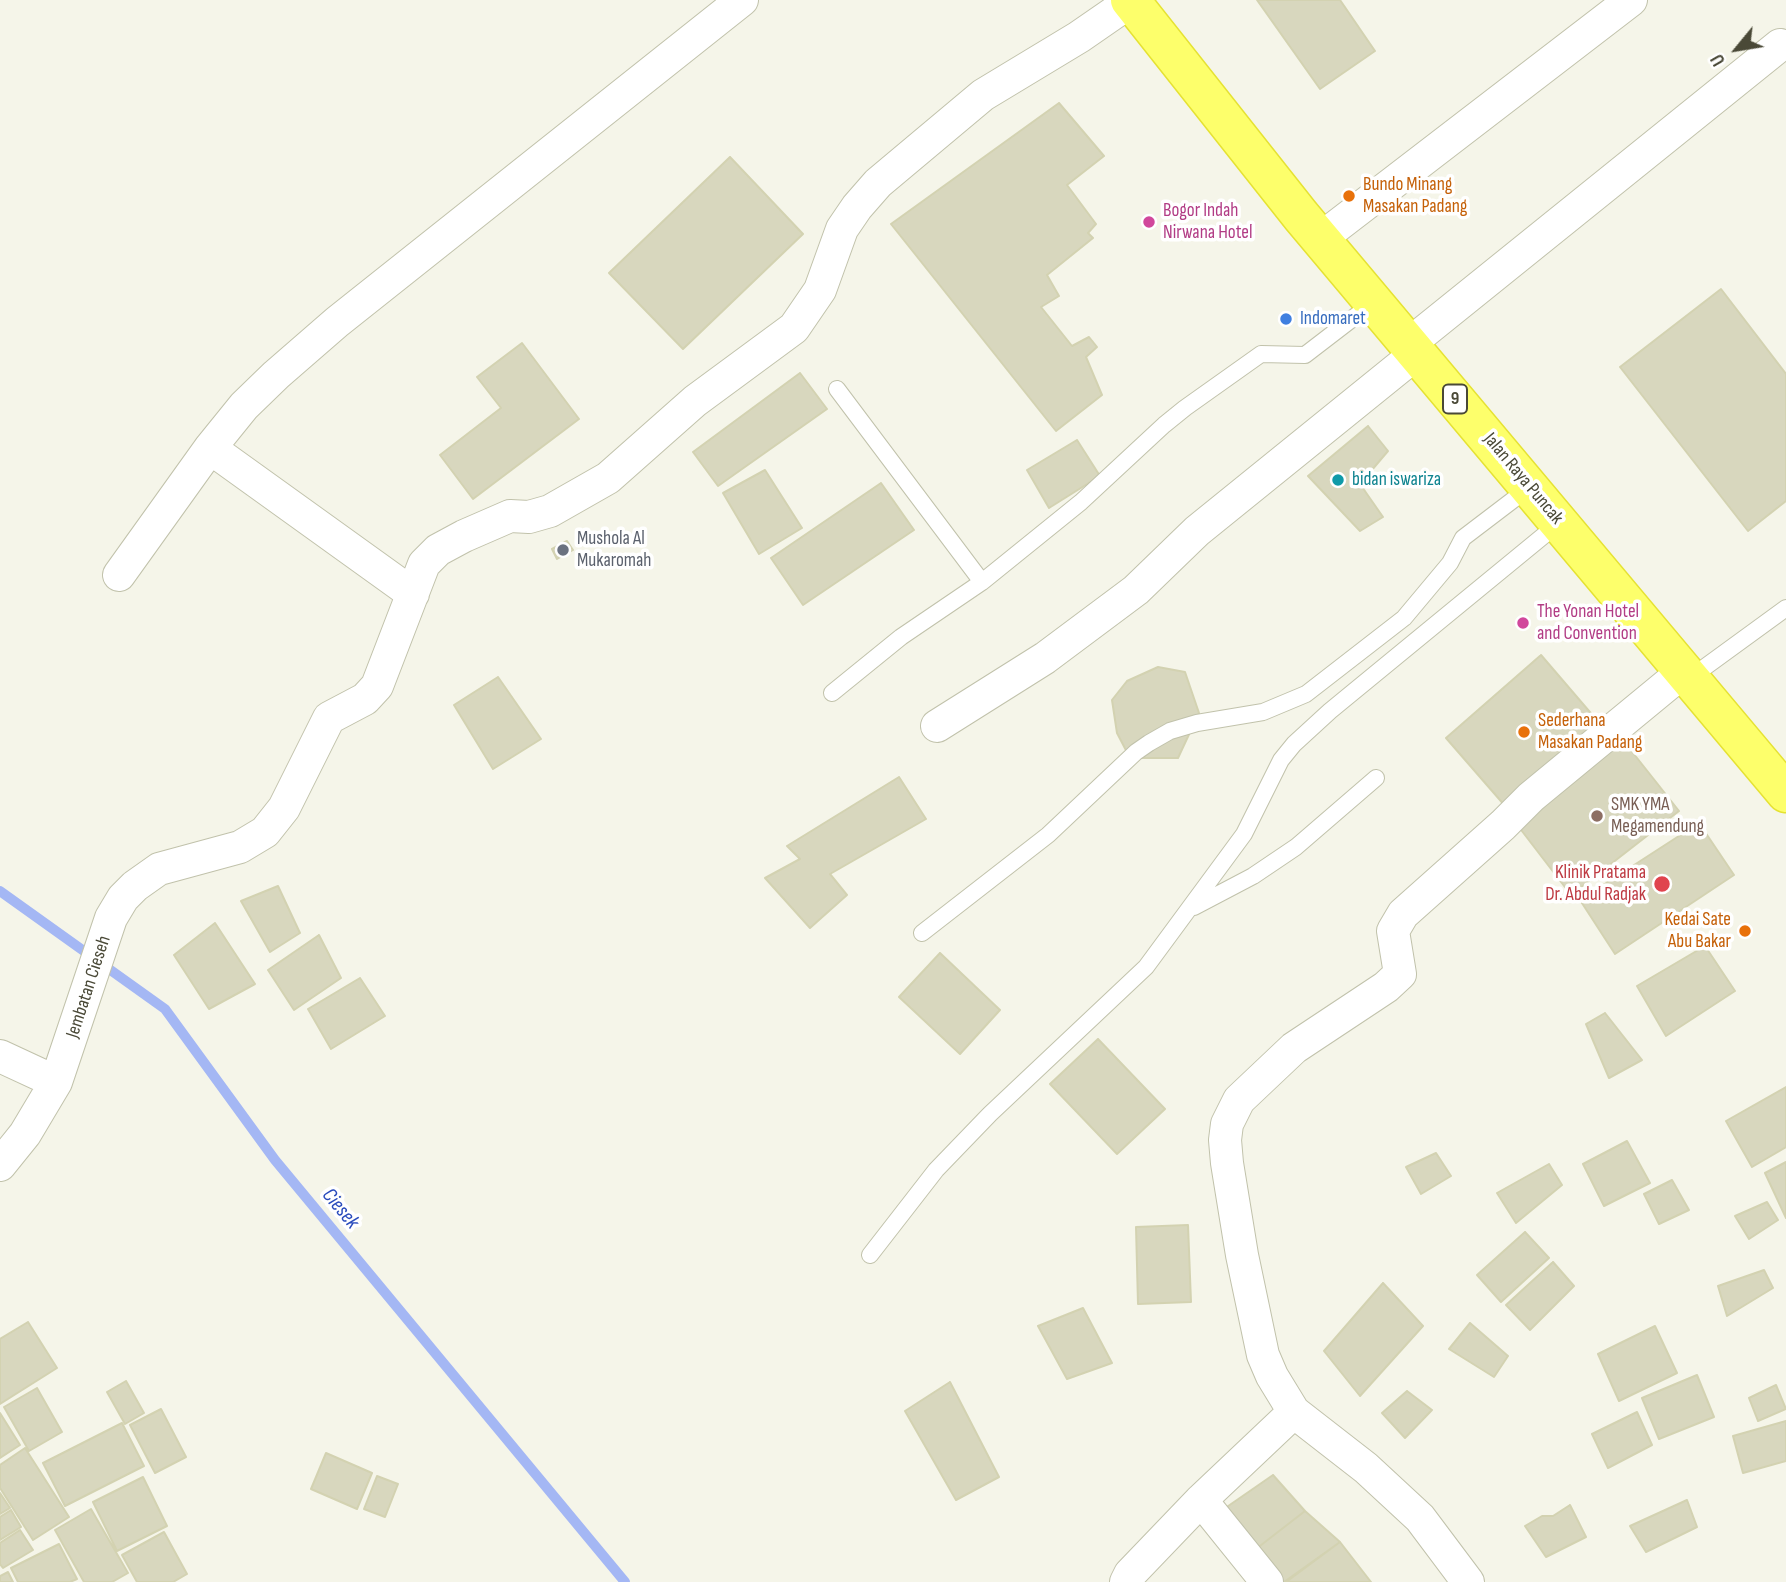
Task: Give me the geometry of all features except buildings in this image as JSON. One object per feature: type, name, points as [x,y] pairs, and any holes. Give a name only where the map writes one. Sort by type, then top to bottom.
[{"type":"highway","name":"Jalan Raya Puncak","points":[[1131,0],[1320,239],[1786,793]]},
{"type":"street","points":[[119,575],[210,448],[244,407],[276,375],[337,322],[742,0]]},
{"type":"street","name":"Jembatan Cieseh","points":[[0,1165],[24,1134],[61,1069],[111,919],[124,898],[135,886],[159,869],[240,847],[265,832],[284,808],[329,718],[365,699],[377,686],[424,564],[438,550],[464,536],[510,516],[529,517],[550,511],[608,478],[695,401],[794,328],[820,290],[842,229],[878,183],[983,95],[1080,37],[1131,0]]},
{"type":"street","points":[[1320,239],[1630,0]]},
{"type":"street","points":[[937,726],[1045,658],[1136,590],[1197,531],[1780,45]]},
{"type":"street","points":[[210,448],[413,594]]},
{"type":"street","points":[[1468,1582],[1420,1518],[1394,1492],[1294,1412],[1272,1376],[1264,1355],[1242,1255],[1225,1140],[1227,1124],[1232,1112],[1251,1087],[1294,1048],[1386,987],[1400,974],[1393,931],[1403,914],[1531,797],[1687,674]]},
{"type":"street","points":[[0,1056],[61,1069]]},
{"type":"street","points":[[1126,1582],[1130,1574],[1201,1500],[1294,1412]]},
{"type":"street","points":[[1201,1500],[1267,1582]]},
{"type":"lane","points":[[832,693],[901,637],[982,582],[1081,502],[1164,425],[1261,354],[1305,355],[1374,302]]},
{"type":"lane","points":[[837,389],[982,582]]},
{"type":"lane","points":[[922,933],[1048,835],[1136,752],[1149,743],[1170,731],[1197,723],[1263,712],[1306,694],[1404,618],[1450,563],[1463,538],[1530,487]]},
{"type":"lane","points":[[870,1255],[936,1170],[990,1114],[1137,977],[1192,908],[1244,834],[1281,760],[1294,744],[1330,711],[1559,523]]},
{"type":"lane","points":[[1687,674],[1786,608]]},
{"type":"lane","points":[[1192,908],[1253,876],[1296,847],[1376,778]]},
{"type":"waterway","name":"Ciesek","points":[[0,891],[165,1009],[275,1160],[625,1582]]},
{"type":"place","name":"Bundo Minang Masakan Padang","points":[[1349,196]]},
{"type":"place","name":"Bogor Indah Nirwana Hotel","points":[[1149,222]]},
{"type":"place","name":"Indomaret","points":[[1286,319]]},
{"type":"place","name":"bidan iswariza","points":[[1338,480]]},
{"type":"place","name":"Mushola Al Mukaromah","points":[[563,550]]},
{"type":"place","name":"The Yonan Hotel and Convention","points":[[1523,623]]},
{"type":"place","name":"Sederhana Masakan Padang","points":[[1524,732]]},
{"type":"place","name":"SMK YMA Megamendung","points":[[1597,816]]},
{"type":"place","name":"Klinik Pratama Dr. Abdul Radjak","points":[[1662,884]]},
{"type":"place","name":"Kedai Sate Abu Bakar","points":[[1745,931]]}]
